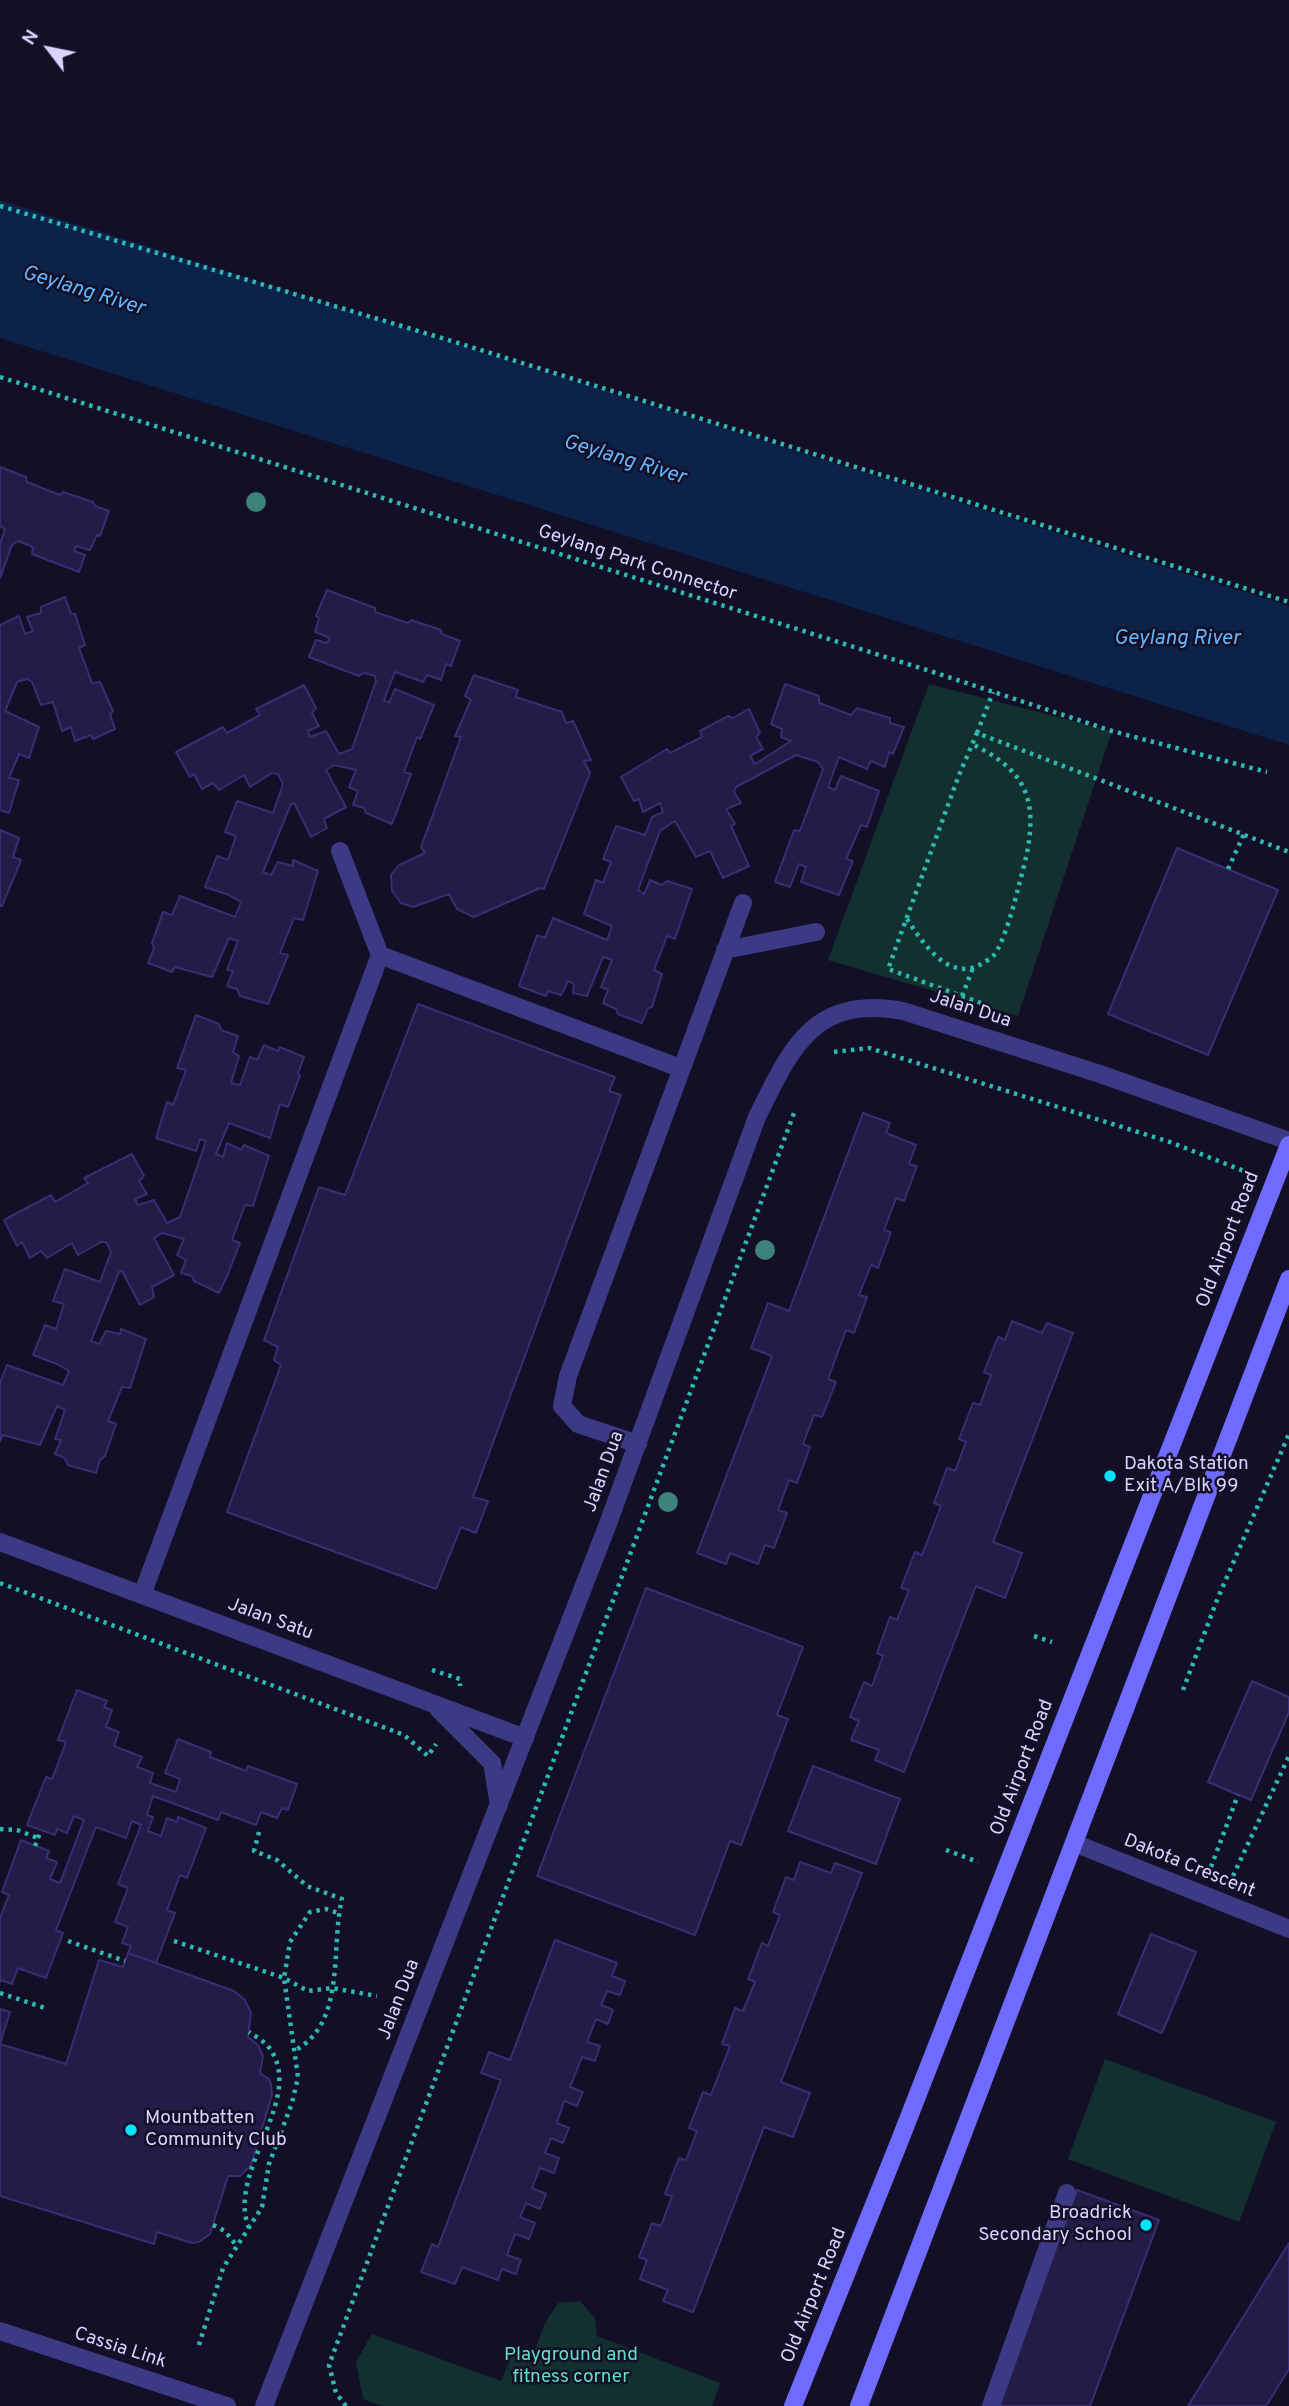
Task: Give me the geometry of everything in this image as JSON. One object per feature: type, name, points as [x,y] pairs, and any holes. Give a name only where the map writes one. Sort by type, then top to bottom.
[{"type":"main road","name":"Old Airport Road","points":[[793,2406],[1289,1143]]},
{"type":"main road","points":[[859,2406],[1289,1279]]},
{"type":"street","points":[[142,1595],[380,955],[341,850]]},
{"type":"street","points":[[638,1444],[578,1424],[562,1406],[568,1376],[743,903]]},
{"type":"street","points":[[725,950],[816,932]]},
{"type":"street","points":[[380,955],[680,1068]]},
{"type":"street","name":"Jalan Dua","points":[[264,2406],[638,1444],[757,1117],[787,1056],[815,1027],[847,1011],[873,1008],[902,1011],[1100,1074],[1289,1143]]},
{"type":"street","name":"Jalan Satu","points":[[0,1542],[525,1738]]},
{"type":"street","points":[[430,1702],[492,1763],[499,1805]]},
{"type":"street","name":"Dakota Crescent","points":[[1074,1843],[1289,1929]]},
{"type":"street","points":[[991,2406],[1067,2193]]},
{"type":"street","name":"Cassia Link","points":[[0,2331],[227,2406]]},
{"type":"path","points":[[0,206],[468,346],[1289,602]]},
{"type":"path","name":"Geylang Park Connector","points":[[0,377],[1112,731],[1267,772]]},
{"type":"path","points":[[888,969],[993,692]]},
{"type":"path","points":[[977,733],[1289,852]]},
{"type":"path","points":[[906,918],[930,952],[951,966],[973,968],[994,956],[1003,934],[1022,876],[1031,824],[1026,795],[1017,778],[992,754],[972,744]]},
{"type":"path","points":[[1228,869],[1244,834]]},
{"type":"path","points":[[962,996],[973,968]]},
{"type":"path","points":[[826,1059],[835,1051],[869,1048],[1170,1142],[1214,1160]]},
{"type":"path","points":[[346,2406],[336,2393],[329,2365],[794,1113]]},
{"type":"path","points":[[1184,1690],[1217,1600],[1289,1434]]},
{"type":"path","points":[[0,1583],[404,1735],[428,1756]]},
{"type":"path","points":[[1034,1636],[1052,1642]]},
{"type":"path","points":[[1231,1881],[1289,1756]]},
{"type":"path","points":[[1211,1867],[1238,1795]]},
{"type":"path","points":[[0,1829],[17,1830],[38,1838]]},
{"type":"path","points":[[35,1846],[41,1830]]},
{"type":"path","points":[[259,1832],[254,1851],[277,1860],[307,1886],[342,1899],[338,1913],[332,1988],[326,2013],[316,2034],[294,2051]]},
{"type":"path","points":[[199,2345],[223,2268],[262,2207],[269,2164],[292,2103],[298,2077],[284,1978],[290,1942],[310,1912],[326,1909],[338,1913]]},
{"type":"path","points":[[68,1941],[125,1961]]},
{"type":"path","points":[[174,1941],[284,1978],[308,1991],[332,1988],[377,1996]]},
{"type":"path","points":[[0,1993],[45,2008]]},
{"type":"path","points":[[249,2032],[267,2045],[277,2064],[279,2086],[275,2107],[250,2172],[245,2199],[245,2218],[249,2228]]},
{"type":"path","points":[[213,2225],[225,2231],[236,2245]]},
{"type":"green space","points":[[929,684],[1112,731],[1018,1016],[828,960]]},
{"type":"green space","points":[[1105,2059],[1276,2122],[1239,2222],[1068,2159]]},
{"type":"green space","name":"Playground and fitness corner","points":[[580,2301],[595,2318],[597,2336],[720,2383],[712,2406],[382,2406],[363,2399],[356,2362],[372,2334],[501,2381],[515,2348],[533,2355],[545,2323],[558,2303]]},
{"type":"water","name":"Geylang River","points":[[0,200],[1289,606],[1289,745],[0,338]]},
{"type":"building","points":[[0,467],[26,477],[27,482],[60,495],[63,492],[93,502],[95,506],[109,511],[100,536],[97,535],[90,550],[76,546],[74,551],[85,555],[79,572],[32,554],[33,547],[18,541],[12,545],[0,578],[0,544],[5,529],[0,526]]},
{"type":"building","points":[[327,590],[375,608],[375,612],[441,630],[442,634],[460,641],[451,666],[446,664],[441,680],[427,675],[423,682],[395,672],[384,700],[389,703],[395,689],[434,705],[420,739],[417,737],[404,772],[411,774],[392,824],[366,813],[364,808],[353,805],[358,791],[349,787],[356,770],[334,765],[326,770],[346,807],[324,819],[327,828],[311,837],[294,803],[291,804],[263,872],[271,875],[278,862],[293,866],[293,860],[318,871],[303,920],[294,918],[280,953],[288,955],[268,1004],[240,996],[237,989],[227,986],[233,971],[227,970],[238,941],[229,938],[212,977],[175,967],[172,972],[148,963],[163,912],[172,915],[180,896],[235,917],[241,902],[205,887],[217,856],[228,860],[236,836],[225,832],[237,801],[273,813],[283,784],[278,774],[272,773],[250,787],[244,775],[219,790],[213,783],[202,789],[194,774],[190,777],[176,752],[223,727],[227,733],[260,715],[256,709],[304,685],[316,708],[312,713],[319,726],[308,731],[310,737],[326,731],[339,754],[352,749],[376,681],[375,676],[364,673],[359,676],[309,657],[316,640],[327,643],[330,638],[315,632],[319,618],[316,616]]},
{"type":"building","points":[[65,597],[71,614],[75,614],[85,645],[79,648],[92,683],[100,682],[113,711],[110,714],[115,729],[93,739],[91,735],[75,741],[71,727],[62,731],[53,702],[41,705],[32,682],[27,679],[17,682],[5,711],[39,727],[29,758],[19,754],[9,778],[19,780],[9,813],[0,810],[0,625],[19,616],[25,634],[33,631],[27,617],[41,613],[41,607]]},
{"type":"building","points":[[474,675],[518,690],[516,697],[562,712],[566,723],[573,721],[591,760],[584,761],[590,773],[544,889],[540,888],[474,917],[457,909],[449,894],[413,907],[401,903],[392,891],[391,875],[399,865],[425,853],[421,847],[461,737],[455,736],[471,700],[465,696]]},
{"type":"building","points":[[785,684],[819,696],[819,703],[851,715],[857,708],[890,718],[890,723],[904,727],[893,754],[889,752],[885,767],[871,761],[867,769],[839,757],[828,787],[835,790],[841,776],[879,791],[867,827],[861,825],[846,859],[853,861],[839,895],[801,882],[806,867],[799,864],[790,887],[775,882],[794,830],[800,831],[823,769],[818,762],[796,755],[736,787],[734,792],[741,803],[726,809],[735,824],[731,826],[749,866],[723,878],[710,851],[696,857],[675,821],[660,831],[638,890],[644,894],[650,880],[662,885],[667,881],[692,889],[675,939],[667,936],[654,970],[662,974],[652,1007],[648,1008],[642,1023],[618,1014],[616,1009],[603,1003],[608,990],[601,987],[612,960],[603,957],[587,996],[573,993],[574,984],[568,981],[561,995],[548,991],[546,996],[519,986],[537,935],[545,938],[553,918],[607,940],[612,926],[584,914],[596,880],[603,883],[611,862],[603,859],[616,826],[645,835],[652,817],[663,812],[660,803],[643,812],[639,799],[634,801],[621,777],[667,749],[670,753],[702,737],[700,731],[728,716],[733,718],[749,709],[760,733],[756,737],[763,749],[750,756],[755,764],[791,741],[781,737],[782,729],[771,724]]},
{"type":"building","points":[[0,830],[19,838],[13,857],[21,860],[2,906],[0,906]]},
{"type":"building","points":[[1177,848],[1278,890],[1208,1055],[1108,1014]]},
{"type":"building","points":[[418,1004],[615,1077],[609,1091],[621,1095],[473,1497],[488,1501],[476,1533],[461,1527],[436,1589],[227,1512],[281,1365],[274,1360],[278,1347],[264,1340],[319,1187],[345,1195]]},
{"type":"building","points":[[196,1015],[219,1024],[221,1030],[238,1036],[233,1052],[239,1056],[231,1083],[240,1085],[250,1057],[257,1060],[264,1045],[278,1051],[280,1047],[304,1057],[288,1107],[280,1104],[270,1138],[229,1123],[216,1154],[223,1157],[227,1143],[241,1150],[244,1145],[269,1156],[253,1206],[245,1205],[232,1240],[240,1243],[228,1274],[219,1293],[194,1281],[192,1276],[181,1273],[186,1260],[177,1255],[184,1239],[162,1233],[154,1238],[174,1275],[152,1287],[154,1297],[140,1305],[122,1271],[119,1272],[91,1341],[99,1344],[106,1331],[120,1334],[121,1329],[146,1339],[130,1388],[122,1387],[108,1421],[116,1424],[96,1473],[68,1465],[65,1458],[55,1454],[61,1440],[55,1439],[65,1410],[57,1406],[40,1445],[3,1435],[0,1441],[0,1383],[7,1365],[63,1385],[69,1371],[33,1355],[45,1325],[56,1329],[64,1304],[53,1301],[65,1269],[100,1282],[111,1252],[106,1242],[101,1242],[78,1255],[72,1243],[47,1258],[41,1251],[30,1258],[22,1242],[17,1246],[4,1220],[51,1195],[55,1202],[88,1183],[84,1178],[132,1154],[144,1176],[139,1181],[147,1194],[135,1199],[138,1205],[154,1200],[167,1223],[180,1217],[206,1141],[200,1139],[196,1151],[156,1138],[167,1102],[173,1105],[186,1070],[177,1068]]},
{"type":"building","points":[[863,1113],[890,1123],[886,1133],[916,1145],[909,1164],[917,1166],[904,1201],[896,1198],[884,1230],[891,1232],[878,1268],[871,1265],[859,1295],[867,1297],[854,1333],[846,1330],[828,1379],[836,1382],[822,1417],[814,1415],[803,1444],[810,1447],[797,1483],[789,1480],[778,1510],[787,1513],[774,1548],[765,1545],[758,1564],[730,1553],[726,1564],[697,1553],[772,1356],[751,1348],[768,1303],[789,1311]]},
{"type":"building","points":[[1012,1321],[1042,1333],[1047,1323],[1073,1333],[993,1542],[1022,1553],[1005,1598],[976,1586],[904,1772],[875,1760],[879,1750],[851,1740],[859,1721],[850,1717],[864,1682],[872,1686],[883,1656],[877,1653],[890,1617],[897,1620],[909,1590],[901,1588],[915,1552],[922,1555],[941,1506],[934,1503],[947,1468],[955,1471],[966,1442],[959,1439],[973,1403],[980,1405],[991,1375],[984,1372],[998,1337],[1005,1340]]},
{"type":"building","points":[[646,1588],[803,1647],[777,1715],[788,1719],[741,1845],[730,1841],[695,1935],[537,1876]]},
{"type":"building","points":[[1252,1681],[1289,1697],[1289,1712],[1251,1800],[1208,1782]]},
{"type":"building","points":[[77,1690],[107,1701],[104,1707],[112,1710],[106,1727],[119,1732],[114,1746],[142,1757],[137,1767],[153,1773],[150,1783],[176,1792],[180,1779],[165,1773],[178,1739],[211,1752],[210,1757],[246,1771],[248,1766],[297,1784],[288,1810],[282,1808],[277,1818],[261,1812],[256,1825],[221,1812],[218,1820],[153,1796],[147,1815],[153,1817],[148,1831],[161,1836],[167,1818],[177,1822],[178,1817],[206,1828],[187,1878],[180,1875],[167,1910],[175,1913],[156,1963],[128,1953],[131,1946],[122,1943],[128,1927],[115,1922],[128,1888],[118,1884],[141,1825],[132,1821],[126,1838],[96,1827],[56,1930],[63,1933],[46,1978],[18,1968],[12,1984],[1,1980],[0,1982],[0,1918],[9,1895],[2,1892],[21,1840],[49,1851],[46,1858],[57,1862],[50,1879],[60,1883],[84,1820],[74,1816],[67,1833],[57,1829],[55,1835],[27,1825],[46,1777],[52,1779],[66,1742],[58,1740]]},
{"type":"building","points":[[813,1766],[900,1799],[876,1864],[788,1831]]},
{"type":"building","points":[[800,1862],[831,1873],[835,1863],[862,1873],[781,2082],[810,2093],[793,2137],[764,2127],[693,2312],[663,2301],[668,2290],[640,2279],[647,2260],[639,2257],[652,2223],[661,2226],[672,2196],[665,2194],[679,2158],[686,2160],[697,2131],[689,2128],[703,2092],[711,2095],[730,2046],[722,2044],[735,2008],[743,2011],[755,1982],[748,1979],[762,1943],[768,1946],[780,1915],[773,1912],[786,1877],[794,1880]]},
{"type":"building","points":[[1151,1934],[1196,1952],[1162,2033],[1118,2014]]},
{"type":"building","points":[[555,1940],[617,1963],[612,1976],[625,1981],[620,1995],[607,1991],[601,2005],[613,2010],[608,2024],[596,2019],[587,2042],[600,2046],[595,2061],[582,2057],[570,2087],[583,2092],[577,2106],[564,2101],[557,2123],[569,2128],[563,2143],[551,2138],[545,2153],[559,2158],[554,2173],[540,2168],[532,2188],[546,2194],[540,2209],[526,2203],[520,2217],[535,2223],[529,2239],[515,2234],[507,2255],[521,2260],[516,2274],[502,2269],[498,2280],[462,2267],[455,2284],[421,2272],[432,2244],[438,2247],[501,2080],[481,2073],[489,2052],[510,2060]]},
{"type":"building","name":"Mountbatten Community Club","points":[[128,1953],[234,1991],[245,2000],[251,2013],[248,2037],[258,2045],[263,2056],[260,2073],[269,2079],[272,2095],[251,2165],[240,2176],[228,2176],[210,2234],[199,2242],[192,2243],[157,2232],[154,2244],[0,2196],[0,2044],[66,2064],[99,1960],[123,1967]]},
{"type":"building","points":[[0,2009],[10,2012],[0,2044]]},
{"type":"building","points":[[1077,2190],[1159,2220],[1090,2406],[997,2406]]},
{"type":"building","points":[[1289,2243],[1289,2369],[1266,2406],[1188,2406]]},
{"type":"place","name":"Dakota Station Exit A/Blk 99","points":[[1110,1476]]},
{"type":"place","name":"Mountbatten Community Club","points":[[131,2130]]},
{"type":"place","name":"Broadrick Secondary School","points":[[1146,2225]]}]
